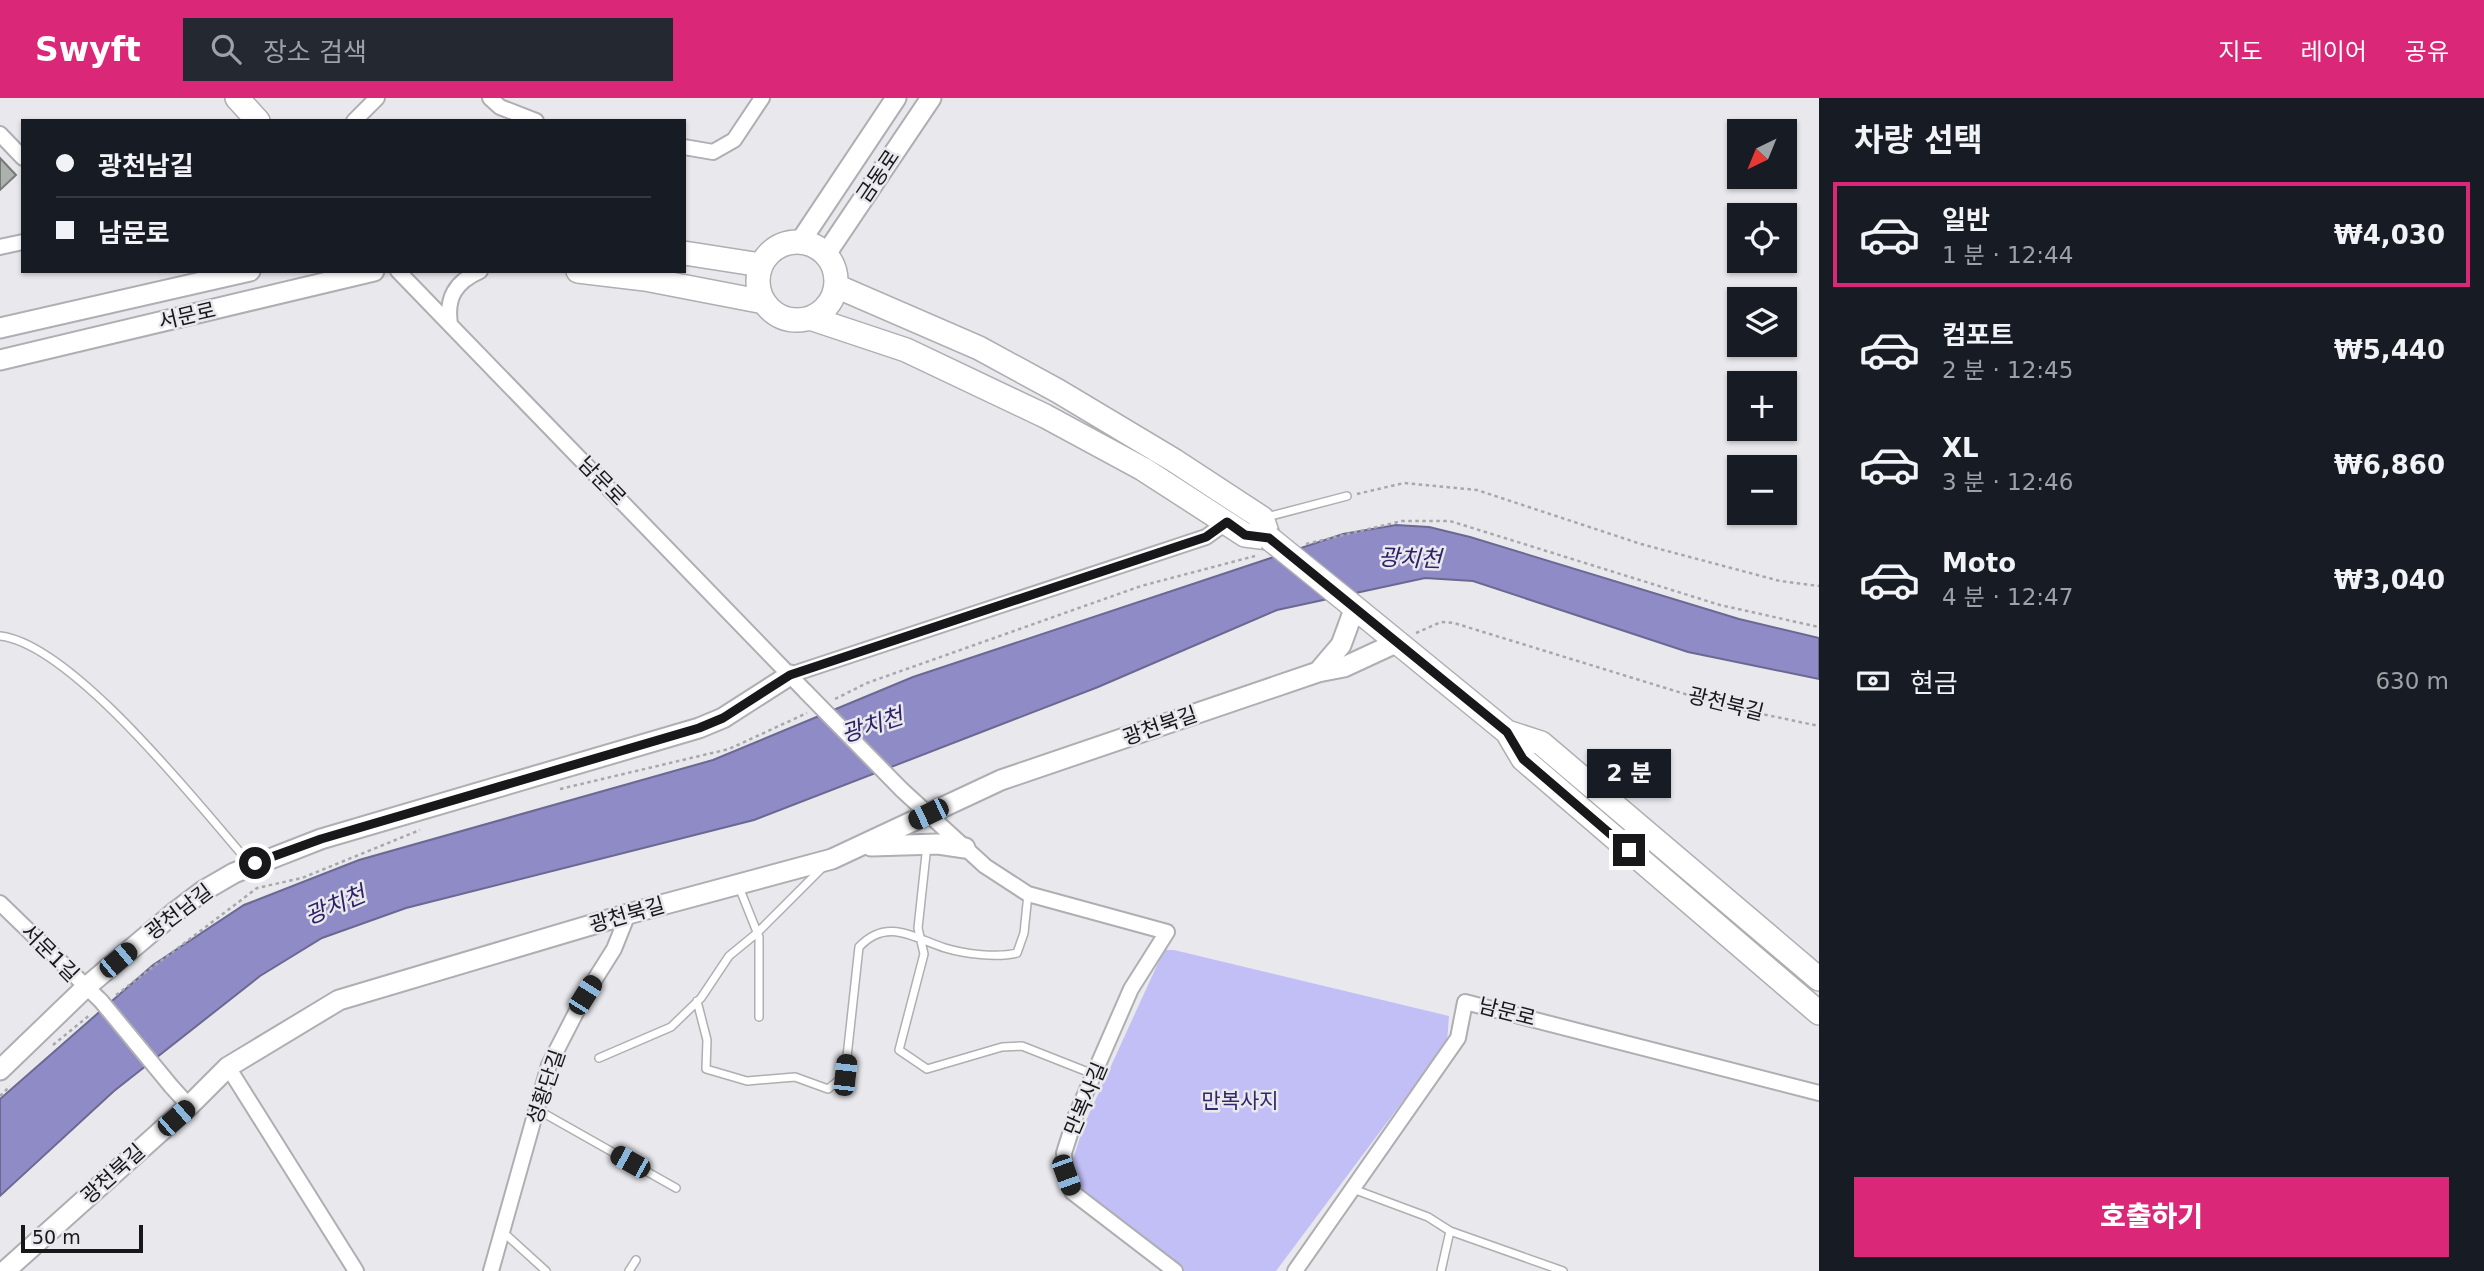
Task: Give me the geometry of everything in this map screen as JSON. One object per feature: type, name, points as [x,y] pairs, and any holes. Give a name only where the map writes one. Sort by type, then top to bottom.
[{"type":"main road","points":[[236,98],[256,119]]},
{"type":"main road","points":[[764,302],[759,290],[761,265],[779,246],[800,242],[816,246],[826,254],[833,265],[836,286],[830,303],[810,318]]},
{"type":"main road","points":[[686,253],[761,265]]},
{"type":"main road","points":[[595,273],[645,279],[764,302],[784,318],[810,318],[905,350],[1045,416],[1143,469],[1245,535],[1266,537]]},
{"type":"main road","points":[[836,286],[979,348],[1058,391],[1175,461],[1507,732],[1523,759],[1819,1013]]},
{"type":"main road","points":[[1045,416],[1058,391]]},
{"type":"main road","points":[[1507,732],[1541,743],[1819,979]]},
{"type":"street","points":[[356,119],[377,98]]},
{"type":"street","points":[[490,98],[500,107],[531,119]]},
{"type":"street","points":[[686,147],[713,152],[734,140],[762,98]]},
{"type":"street","name":"금동로","points":[[800,242],[896,98]]},
{"type":"street","name":"금동로","points":[[826,254],[931,98]]},
{"type":"street","points":[[0,134],[21,156]]},
{"type":"street","points":[[0,247],[21,242]]},
{"type":"street","name":"서문로","points":[[0,327],[241,273]]},
{"type":"street","name":"서문로","points":[[0,360],[365,273]]},
{"type":"street","name":"남문로","points":[[400,273],[928,814]]},
{"type":"street","points":[[450,324],[449,299],[457,286],[477,273]]},
{"type":"street","points":[[790,675],[1206,537],[1227,522]]},
{"type":"street","points":[[1318,672],[1341,645],[1351,605]]},
{"type":"street","name":"광천북길","points":[[5,1271],[189,1106],[228,1067],[339,1000],[628,914],[832,859],[1002,780],[1318,672],[1344,667],[1398,642]]},
{"type":"street","name":"광천남길","points":[[0,1070],[85,988],[203,891],[251,865],[321,839],[699,728],[723,718],[790,675]]},
{"type":"street","points":[[928,814],[985,866],[1028,894]]},
{"type":"street","points":[[863,846],[927,844],[965,848]]},
{"type":"street","name":"만복사길","points":[[1028,894],[1167,932],[1131,989],[1076,1115],[1064,1153],[1066,1175],[1072,1192],[1175,1271]]},
{"type":"street","name":"서문1길","points":[[0,903],[103,1003],[189,1106]]},
{"type":"street","name":"성황단길","points":[[491,1271],[549,1065],[585,995],[614,949],[628,914]]},
{"type":"street","name":"남문로","points":[[1295,1271],[1458,1038],[1465,1002],[1819,1093]]},
{"type":"street","points":[[228,1067],[356,1271]]},
{"type":"lane","points":[[1266,537],[1347,496]]},
{"type":"lane","points":[[0,636],[32,645],[60,664],[121,718],[251,865]]},
{"type":"lane","points":[[927,844],[918,928],[924,954],[899,1051],[927,1069],[1002,1047],[1022,1046],[1095,1075]]},
{"type":"lane","points":[[599,1058],[671,1027],[697,1001],[729,956],[757,933],[832,859]]},
{"type":"lane","points":[[737,883],[757,933],[759,1017]]},
{"type":"lane","points":[[697,1001],[708,1040],[706,1069],[747,1081],[796,1077],[828,1089],[845,1075],[859,947],[868,937],[885,930],[908,932],[947,948],[1004,957],[1017,953],[1024,933],[1028,894]]},
{"type":"lane","points":[[538,1110],[676,1188]]},
{"type":"lane","points":[[1352,1189],[1429,1217],[1450,1231],[1563,1271]]},
{"type":"lane","points":[[502,1231],[546,1271]]},
{"type":"lane","points":[[1441,1271],[1450,1231]]},
{"type":"lane","points":[[629,1271],[636,1260]]},
{"type":"path","points":[[1347,496],[1404,483],[1477,490],[1642,544],[1780,581],[1819,586]]},
{"type":"path","points":[[1294,547],[1402,521],[1450,521],[1720,605],[1819,627]]},
{"type":"path","points":[[831,701],[867,683],[1141,586],[1266,537]]},
{"type":"path","name":"광천북길","points":[[1398,642],[1441,622],[1454,623],[1724,706],[1819,726]]},
{"type":"path","points":[[557,790],[729,749],[818,707]]},
{"type":"path","points":[[45,1053],[103,1003],[257,888],[302,878],[428,826]]},
{"type":"path","points":[[0,1096],[18,1079]]},
{"type":"green space","name":"만복사지","points":[[1164,950],[1174,950],[1449,1016],[1447,1042],[1276,1271],[1183,1271],[1095,1203],[1080,1189],[1073,1173],[1074,1156],[1084,1125]]},
{"type":"water","name":"광치천","points":[[1396,525],[1429,527],[1470,537],[1739,619],[1819,638],[1819,679],[1688,652],[1473,581],[1425,578],[1277,610],[1098,687],[754,820],[406,908],[322,938],[260,976],[114,1091],[0,1196],[0,1099],[153,965],[244,905],[359,860],[713,760],[913,677],[1343,534]]},
{"type":"building","points":[[0,158],[16,175],[0,190]]},
{"type":"route","points":[[255,863],[321,839],[699,728],[744,706],[790,675],[1206,537],[1227,522],[1245,535],[1269,538],[1398,642],[1507,732],[1523,759],[1629,850]]}]
